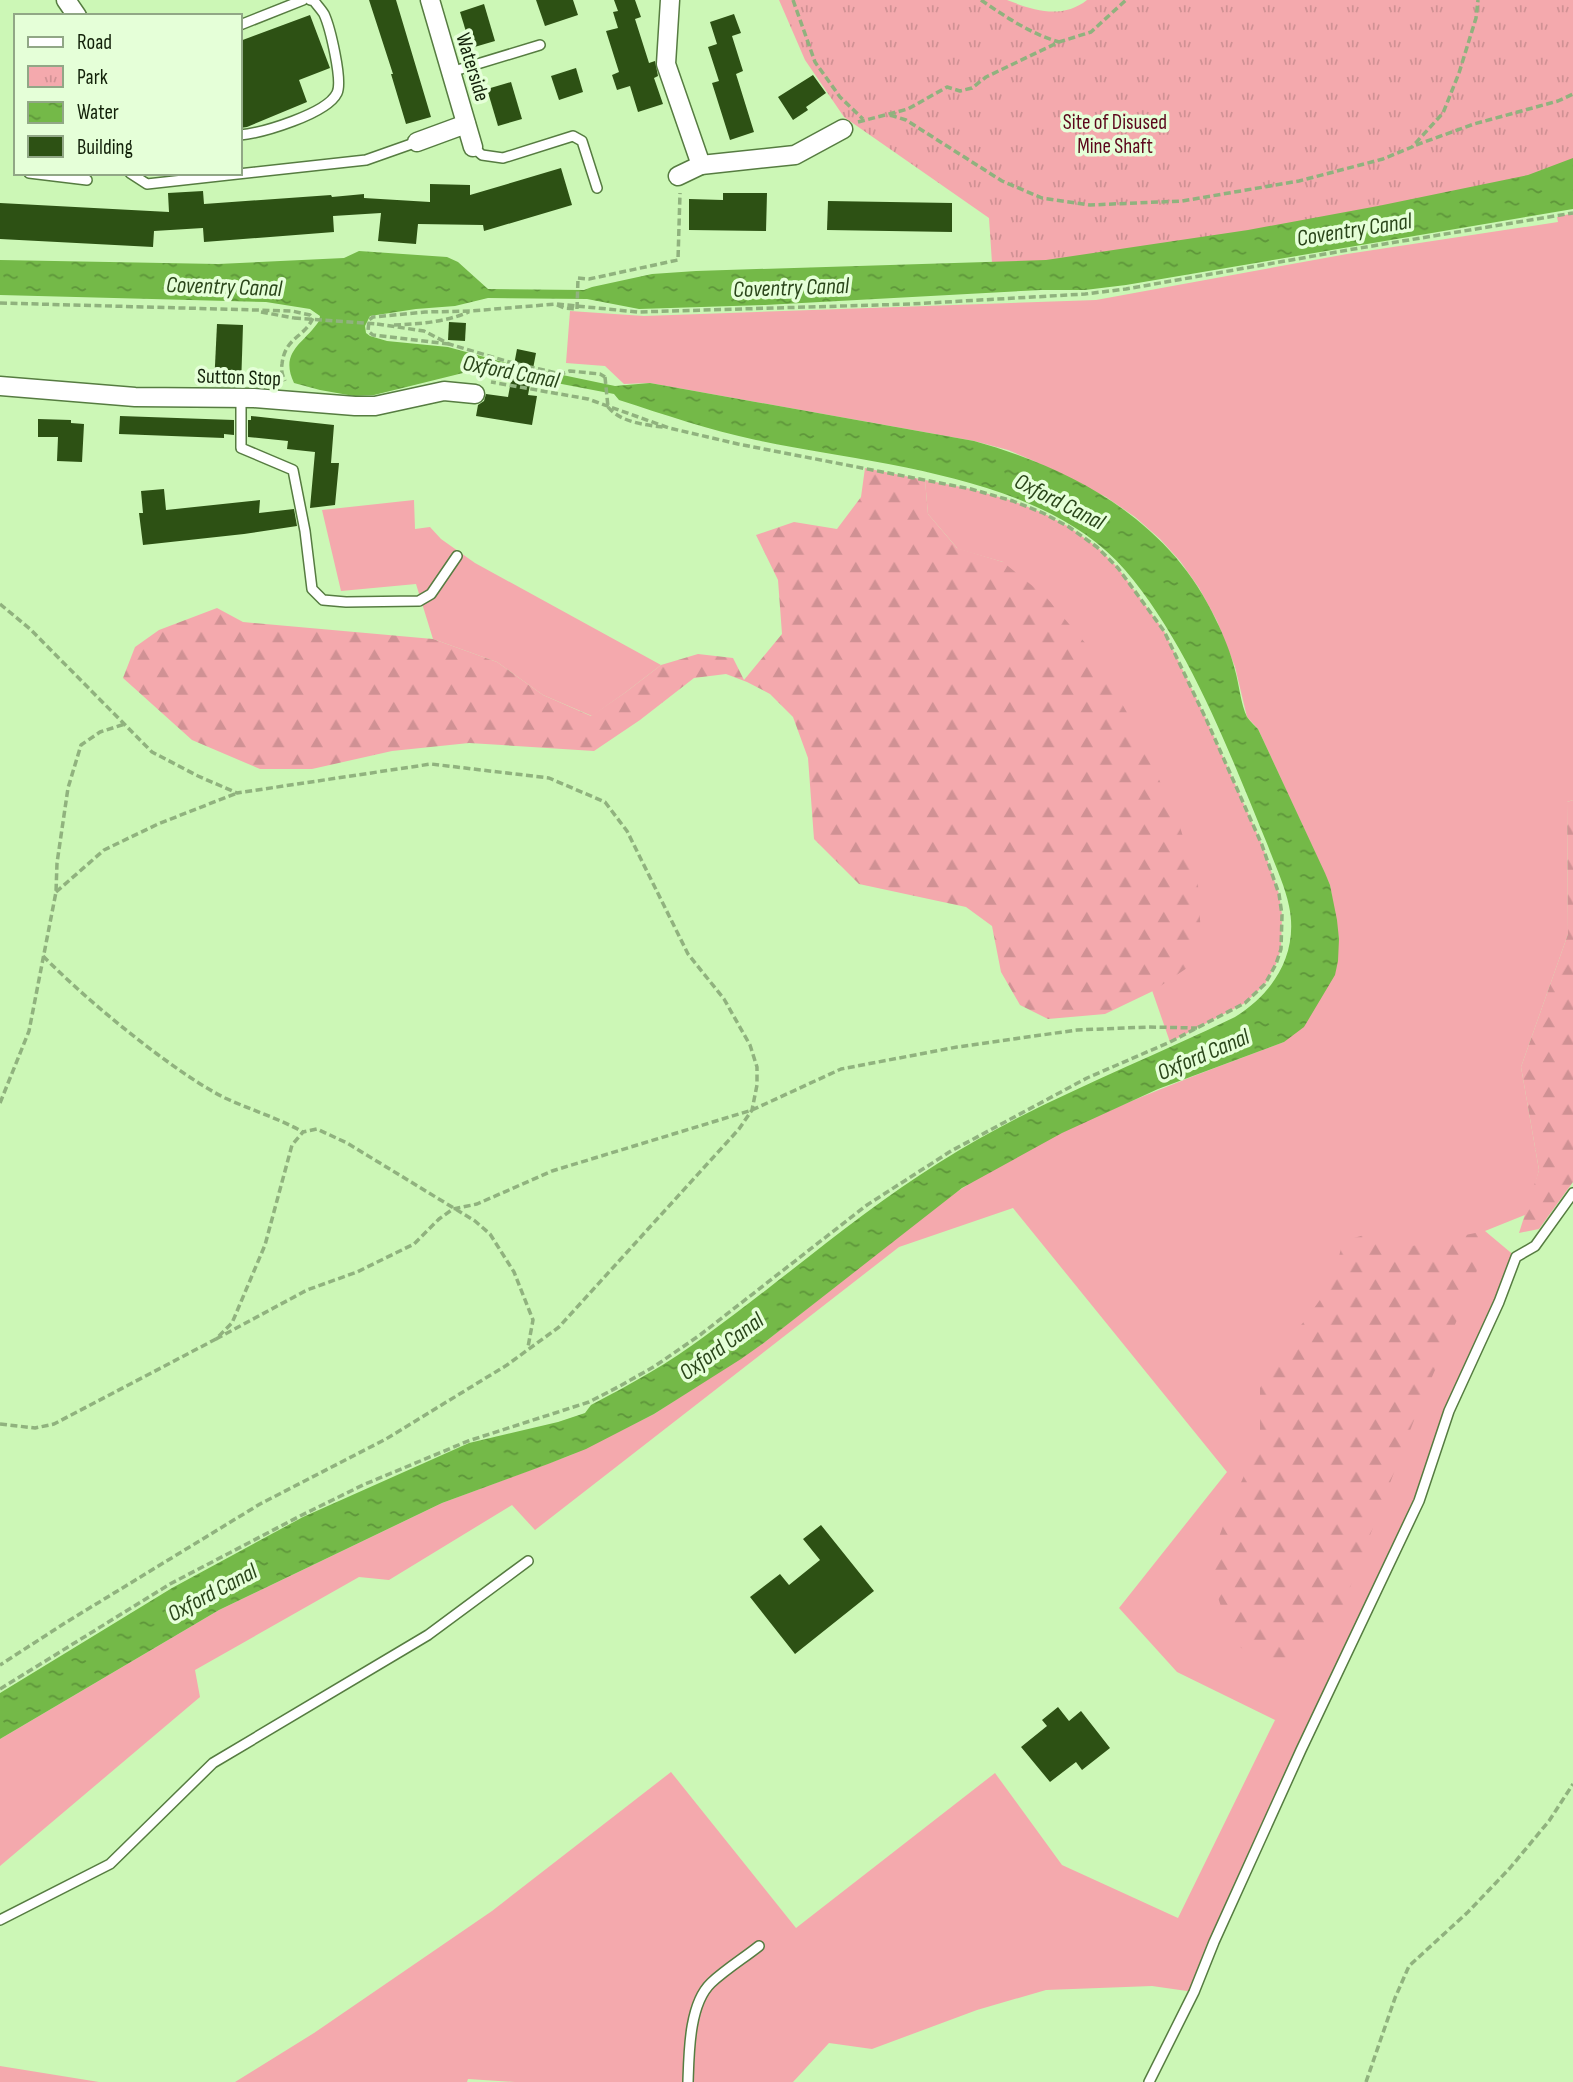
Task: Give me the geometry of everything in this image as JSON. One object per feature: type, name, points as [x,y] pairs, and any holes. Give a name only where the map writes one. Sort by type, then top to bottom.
[{"type":"street","name":"Waterside","points":[[430,0],[473,147]]},
{"type":"street","points":[[670,0],[666,64],[701,165]]},
{"type":"street","points":[[417,142],[466,124]]},
{"type":"street","points":[[677,176],[701,165],[795,155],[843,129]]},
{"type":"street","name":"Sutton Stop","points":[[0,386],[135,397],[241,399],[355,407],[375,406],[444,391],[475,394]]},
{"type":"lane","points":[[242,24],[303,0]]},
{"type":"lane","points":[[242,135],[262,132],[314,112],[330,102],[338,92],[340,74],[324,15],[314,1],[310,0]]},
{"type":"lane","points":[[451,72],[540,45]]},
{"type":"lane","points":[[473,147],[482,155],[503,158],[573,136],[583,141],[597,188]]},
{"type":"lane","points":[[242,174],[366,160],[417,142]]},
{"type":"lane","points":[[46,175],[87,180]]},
{"type":"lane","points":[[133,175],[147,184],[229,175]]},
{"type":"lane","points":[[241,399],[241,448],[293,470],[306,531],[312,589],[323,600],[419,601],[431,594],[457,556]]},
{"type":"lane","points":[[1149,2082],[1194,1992],[1301,1749],[1419,1501],[1449,1411],[1499,1302],[1516,1257],[1535,1246],[1573,1193]]},
{"type":"lane","points":[[0,1920],[110,1864],[213,1763],[428,1635],[528,1561]]},
{"type":"lane","points":[[688,2082],[694,2017],[702,1996],[710,1984],[759,1946]]},
{"type":"path","points":[[793,0],[815,62],[840,97],[863,119]]},
{"type":"path","points":[[981,0],[1015,23],[1059,42]]},
{"type":"path","points":[[843,129],[863,119],[908,109],[947,87],[960,91],[972,88],[986,76],[1059,42],[1091,32],[1126,0]]},
{"type":"path","points":[[1412,146],[1443,113],[1459,73],[1476,18],[1478,0]]},
{"type":"path","points":[[890,115],[906,120],[1002,181],[1042,198],[1090,205],[1182,201],[1300,181],[1383,159],[1474,124],[1558,102],[1573,94]]},
{"type":"path","points":[[556,304],[564,309],[577,309],[578,278],[589,279],[678,260],[680,184],[677,176]]},
{"type":"path","points":[[0,1689],[170,1584],[302,1515],[363,1485],[468,1441],[589,1402],[656,1366],[867,1205],[951,1151],[1087,1078],[1199,1028],[1245,1003],[1265,984],[1281,949],[1283,933],[1279,894],[1251,820],[1164,631],[1118,568],[1097,547],[1069,527],[1013,501],[960,487],[646,425],[614,414],[608,407],[605,377],[600,374],[570,371],[561,374],[449,344],[373,335],[368,331],[369,320],[373,317],[425,312],[556,304],[638,312],[911,304],[1085,294],[1573,213]]},
{"type":"path","points":[[0,303],[292,311],[310,314],[313,318],[310,325],[284,350],[281,373],[288,387]]},
{"type":"path","points":[[248,310],[294,318],[377,324],[424,331],[449,344]]},
{"type":"path","points":[[385,325],[425,323],[454,318],[471,311]]},
{"type":"path","points":[[491,382],[588,399],[669,428]]},
{"type":"path","points":[[0,604],[30,629],[152,752],[237,793]]},
{"type":"path","points":[[0,1103],[29,1031],[56,892],[57,863],[68,788],[81,745],[100,732],[125,724]]},
{"type":"path","points":[[0,1665],[260,1504],[386,1439],[507,1365],[559,1327],[739,1129],[752,1110],[757,1085],[757,1067],[750,1045],[724,999],[688,954],[627,831],[606,802],[549,778],[431,764],[237,793],[158,824],[104,850],[56,892]]},
{"type":"path","points":[[43,956],[121,1027],[182,1073],[224,1097],[303,1132]]},
{"type":"path","points":[[0,1424],[35,1428],[54,1424],[307,1290],[357,1272],[414,1244],[453,1209],[477,1205],[552,1171],[752,1110],[841,1069],[957,1047],[1077,1030],[1199,1028]]},
{"type":"path","points":[[216,1339],[232,1323],[246,1294],[265,1245],[292,1144],[303,1132],[317,1129],[347,1143],[474,1221],[490,1234],[514,1272],[533,1320],[528,1348]]},
{"type":"path","points":[[1366,2082],[1409,1966],[1468,1912],[1510,1868],[1549,1821],[1573,1784]]},
{"type":"green space","name":"Site of Disused Mine Shaft","points":[[779,0],[1007,0],[1037,10],[1058,11],[1068,10],[1087,0],[1573,0],[1573,187],[993,278],[989,218],[844,117],[805,60]]},
{"type":"green space","points":[[1573,213],[1573,800],[1567,802],[1568,934],[1521,1067],[1539,1170],[1527,1214],[1485,1231],[1516,1257],[1449,1411],[1419,1501],[1194,1992],[1152,1986],[1046,1990],[977,2010],[872,2049],[829,2043],[793,2082],[515,2082],[468,2079],[467,2082],[235,2082],[314,2033],[492,1911],[671,1772],[796,1928],[995,1773],[1062,1865],[1178,1918],[1275,1720],[1177,1672],[1119,1608],[1227,1472],[1013,1208],[899,1247],[535,1530],[512,1505],[389,1580],[359,1577],[195,1670],[200,1697],[0,1866],[0,1739],[219,1610],[442,1503],[571,1455],[654,1414],[765,1342],[935,1207],[1017,1156],[1103,1113],[1284,1042],[1339,939],[1330,885],[1258,729],[1247,717],[1235,667],[1217,621],[1180,561],[1135,517],[1106,497],[1008,450],[974,441],[650,383],[624,384],[605,366],[566,363],[570,311],[644,316],[1096,300],[1347,254],[1558,222],[1557,217]]},
{"type":"green space","points":[[865,468],[925,480],[928,514],[957,548],[1003,562],[1046,597],[1092,651],[1138,732],[1180,827],[1198,885],[1201,936],[1190,966],[1153,991],[1105,1014],[1048,1019],[1020,1005],[1001,972],[992,926],[966,907],[859,884],[814,839],[808,758],[793,717],[770,694],[726,674],[694,678],[594,751],[469,743],[392,751],[312,769],[260,769],[192,740],[123,678],[135,647],[159,630],[217,608],[243,622],[433,639],[497,662],[543,695],[591,716],[661,665],[698,654],[733,658],[744,680],[782,634],[778,580],[756,535],[794,522],[837,529],[861,497]]},
{"type":"green space","points":[[925,480],[1013,501],[1069,527],[1097,547],[1118,568],[1164,631],[1262,845],[1279,894],[1282,915],[1281,949],[1265,984],[1245,1003],[1170,1042],[1003,562],[958,549],[928,514]]},
{"type":"green space","points":[[414,500],[415,529],[430,527],[441,539],[475,563],[661,665],[592,716],[543,695],[497,662],[433,639],[416,584],[341,591],[322,510]]},
{"type":"green space","points":[[1573,800],[1573,1182],[1539,1229],[1519,1233],[1539,1170],[1521,1067],[1568,934],[1567,802]]},
{"type":"green space","points":[[1485,1231],[1475,1279],[1421,1402],[1341,1611],[1285,1659],[1251,1656],[1232,1640],[1208,1567],[1230,1507],[1260,1440],[1260,1388],[1285,1344],[1332,1283],[1343,1241],[1375,1232],[1397,1249]]},
{"type":"green space","points":[[0,2066],[99,2082],[0,2082]]},
{"type":"water","points":[[1573,158],[1573,209],[1126,285],[1085,290],[639,309],[587,299],[488,298],[455,306],[370,316],[365,326],[366,333],[387,341],[448,347],[510,364],[615,386],[650,383],[974,441],[1048,467],[1116,504],[1146,528],[1173,555],[1197,585],[1219,626],[1247,717],[1258,729],[1330,885],[1339,939],[1335,975],[1304,1027],[1284,1042],[1158,1089],[1062,1133],[962,1188],[765,1342],[654,1414],[586,1449],[442,1503],[219,1610],[0,1739],[0,1693],[172,1588],[303,1517],[469,1443],[585,1413],[591,1405],[650,1373],[691,1346],[879,1203],[940,1162],[1011,1121],[1235,1017],[1272,984],[1287,955],[1291,923],[1282,883],[1239,775],[1207,702],[1169,632],[1125,570],[1090,538],[1049,513],[1003,493],[953,478],[739,436],[619,400],[614,394],[494,371],[467,372],[374,395],[354,396],[320,390],[294,383],[290,372],[291,355],[319,321],[320,316],[310,309],[266,302],[0,295],[0,260],[218,264],[344,258],[359,251],[447,257],[458,262],[488,289],[584,290],[652,274],[696,271],[1046,260],[1248,230],[1378,206],[1528,175]]},
{"type":"building","points":[[369,0],[396,0],[431,117],[406,124]]},
{"type":"building","points":[[536,0],[573,0],[578,15],[545,26]]},
{"type":"building","points":[[614,0],[635,0],[641,17],[635,19],[649,63],[655,61],[658,76],[654,78],[663,104],[638,112],[630,86],[617,90],[612,75],[619,72],[606,31],[618,28],[613,12],[618,11]]},
{"type":"building","points":[[484,4],[495,41],[471,48],[460,12]]},
{"type":"building","points":[[734,14],[741,33],[732,36],[743,71],[736,74],[754,132],[730,140],[712,83],[719,81],[708,47],[717,44],[710,22]]},
{"type":"building","points":[[310,15],[330,68],[299,80],[307,102],[242,128],[242,40]]},
{"type":"building","points":[[576,68],[583,92],[559,100],[551,76]]},
{"type":"building","points":[[813,75],[826,93],[793,120],[778,97]]},
{"type":"building","points":[[511,82],[522,119],[498,126],[487,89]]},
{"type":"building","points":[[561,168],[572,205],[484,231],[483,225],[418,224],[416,244],[378,241],[381,213],[333,216],[334,232],[204,242],[203,228],[154,231],[153,247],[0,239],[0,203],[169,212],[168,193],[203,191],[204,204],[364,194],[364,198],[430,202],[430,184],[470,185],[470,195]]},
{"type":"building","points":[[723,193],[767,193],[766,231],[689,230],[689,199],[723,200]]},
{"type":"building","points":[[828,201],[952,203],[952,232],[827,230]]},
{"type":"building","points":[[449,322],[466,323],[465,341],[448,340]]},
{"type":"building","points":[[217,324],[243,325],[241,387],[214,386]]},
{"type":"building","points":[[517,349],[536,353],[528,395],[537,396],[532,425],[476,416],[478,405],[484,401],[486,394],[508,397]]},
{"type":"building","points":[[120,416],[234,420],[234,435],[224,434],[224,438],[119,434]]},
{"type":"building","points":[[251,416],[334,425],[331,463],[339,463],[335,505],[310,508],[315,452],[287,449],[288,441],[248,437],[248,420],[251,420]]},
{"type":"building","points":[[38,419],[71,420],[71,423],[84,424],[82,462],[57,461],[58,437],[38,437]]},
{"type":"building","points":[[164,489],[166,510],[260,500],[259,513],[294,509],[297,526],[143,545],[139,513],[143,513],[141,491]]},
{"type":"building","points":[[821,1525],[874,1591],[795,1654],[750,1597],[780,1574],[789,1585],[820,1560],[803,1539]]},
{"type":"building","points":[[1058,1707],[1069,1721],[1081,1711],[1110,1748],[1082,1770],[1076,1762],[1050,1782],[1021,1747],[1047,1726],[1042,1720]]},
{"type":"water label","name":"Coventry Canal","points":[[1354,229]]},
{"type":"water label","name":"Coventry Canal","points":[[224,286]]},
{"type":"water label","name":"Coventry Canal","points":[[791,287]]},
{"type":"water label","name":"Oxford Canal","points":[[511,371]]},
{"type":"water label","name":"Oxford Canal","points":[[1060,501]]},
{"type":"water label","name":"Oxford Canal","points":[[1203,1054]]},
{"type":"water label","name":"Oxford Canal","points":[[721,1346]]},
{"type":"water label","name":"Oxford Canal","points":[[212,1592]]}]
